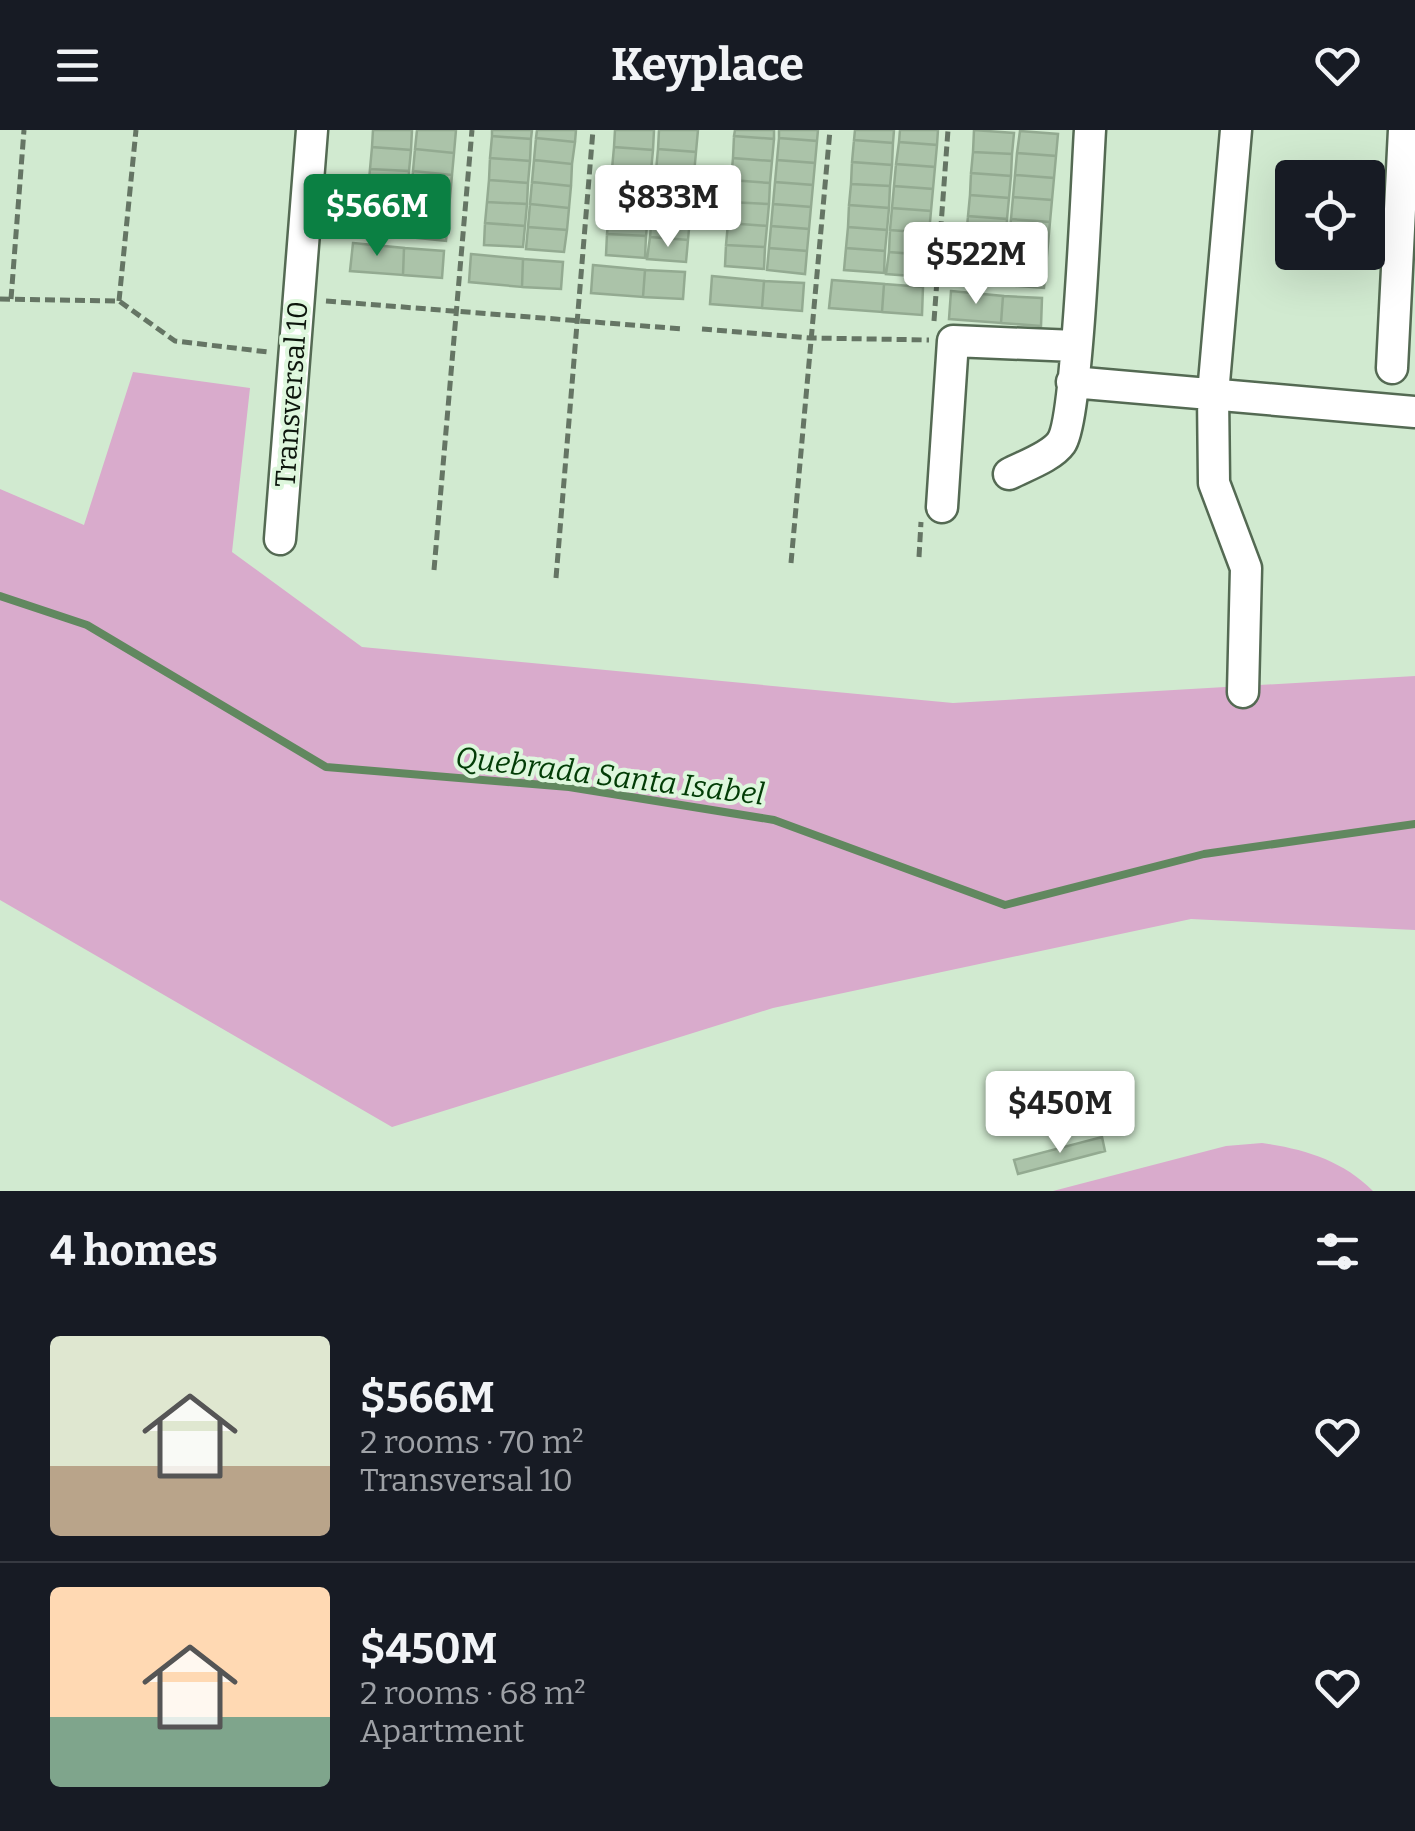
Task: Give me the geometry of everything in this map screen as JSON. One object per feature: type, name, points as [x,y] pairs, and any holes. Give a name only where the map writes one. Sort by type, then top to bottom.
[{"type":"street","name":"Transversal 10","points":[[280,539],[312,130]]},
{"type":"street","points":[[1009,474],[1064,440],[1072,382],[1090,130]]},
{"type":"street","points":[[1236,130],[1214,394],[1214,483],[1246,568],[1243,692]]},
{"type":"street","points":[[1392,368],[1404,130]]},
{"type":"street","points":[[942,506],[953,342],[1075,346]]},
{"type":"street","points":[[1072,382],[1415,412]]},
{"type":"path","points":[[11,298],[24,130]]},
{"type":"path","points":[[118,300],[136,130]]},
{"type":"path","points":[[434,570],[472,130]]},
{"type":"path","points":[[556,578],[593,130]]},
{"type":"path","points":[[790,563],[830,130]]},
{"type":"path","points":[[934,322],[948,130]]},
{"type":"path","points":[[0,299],[118,300],[174,342],[294,355]]},
{"type":"path","points":[[298,299],[683,328]]},
{"type":"path","points":[[702,329],[811,338],[932,340]]},
{"type":"shaded area","points":[[133,372],[250,388],[232,552],[362,647],[953,703],[1415,676],[1415,930],[1191,919],[773,1008],[392,1127],[0,900],[0,489],[84,525]]},
{"type":"shaded area","points":[[1262,1143],[1322,1158],[1348,1171],[1373,1191],[1053,1191],[1226,1146]]},
{"type":"building","points":[[373,130],[412,130],[411,150],[372,147]]},
{"type":"building","points":[[417,130],[456,130],[454,153],[415,149]]},
{"type":"building","points":[[492,130],[532,130],[531,139],[492,136]]},
{"type":"building","points":[[537,130],[576,130],[575,142],[536,138]]},
{"type":"building","points":[[615,130],[654,130],[653,150],[614,147]]},
{"type":"building","points":[[659,130],[698,130],[696,152],[658,149]]},
{"type":"building","points":[[735,130],[774,130],[774,139],[734,136]]},
{"type":"building","points":[[779,130],[818,130],[817,141],[779,138]]},
{"type":"building","points":[[855,130],[894,130],[893,143],[854,140]]},
{"type":"building","points":[[900,130],[938,130],[937,145],[899,142]]},
{"type":"building","points":[[974,130],[1014,133],[1012,154],[973,152]]},
{"type":"building","points":[[1020,131],[1058,134],[1056,156],[1017,153]]},
{"type":"building","points":[[492,136],[531,139],[530,161],[490,158]]},
{"type":"building","points":[[734,136],[774,139],[772,161],[733,158]]},
{"type":"building","points":[[536,138],[575,142],[572,164],[534,160]]},
{"type":"building","points":[[779,138],[817,141],[815,163],[777,160]]},
{"type":"building","points":[[854,140],[893,143],[892,165],[852,162]]},
{"type":"building","points":[[899,142],[937,145],[935,167],[896,164]]},
{"type":"building","points":[[372,147],[411,150],[409,171],[370,169]]},
{"type":"building","points":[[614,147],[653,150],[651,171],[612,169]]},
{"type":"building","points":[[415,149],[454,153],[452,175],[413,171]]},
{"type":"building","points":[[658,149],[696,152],[694,174],[656,171]]},
{"type":"building","points":[[973,152],[1012,154],[1011,176],[971,173]]},
{"type":"building","points":[[1017,153],[1056,156],[1054,178],[1015,175]]},
{"type":"building","points":[[490,158],[530,161],[528,183],[489,180]]},
{"type":"building","points":[[733,158],[772,161],[770,183],[731,180]]},
{"type":"building","points":[[534,160],[572,164],[571,186],[532,182]]},
{"type":"building","points":[[777,160],[815,163],[813,185],[775,182]]},
{"type":"building","points":[[852,162],[892,165],[890,186],[851,184]]},
{"type":"building","points":[[896,164],[935,167],[933,189],[894,186]]},
{"type":"building","points":[[370,169],[409,171],[408,193],[368,191]]},
{"type":"building","points":[[612,169],[651,171],[650,193],[610,190]]},
{"type":"building","points":[[413,171],[452,175],[450,197],[411,193]]},
{"type":"building","points":[[656,171],[694,174],[692,196],[653,193]]},
{"type":"building","points":[[971,173],[1011,176],[1009,198],[970,195]]},
{"type":"building","points":[[1015,175],[1054,178],[1052,200],[1013,197]]},
{"type":"building","points":[[489,180],[528,183],[527,204],[487,202]]},
{"type":"building","points":[[731,180],[770,183],[769,204],[729,202]]},
{"type":"building","points":[[532,182],[571,186],[569,208],[530,204]]},
{"type":"building","points":[[775,182],[813,185],[811,207],[773,204]]},
{"type":"building","points":[[851,184],[890,186],[889,208],[849,205]]},
{"type":"building","points":[[894,186],[933,189],[931,211],[892,208]]},
{"type":"building","points":[[610,190],[650,193],[648,215],[609,212]]},
{"type":"building","points":[[368,191],[408,193],[406,215],[367,212]]},
{"type":"building","points":[[411,193],[450,197],[448,218],[409,215]]},
{"type":"building","points":[[653,193],[692,196],[690,218],[652,215]]},
{"type":"building","points":[[970,195],[1009,198],[1007,219],[968,216]]},
{"type":"building","points":[[1013,197],[1052,200],[1050,222],[1011,219]]},
{"type":"building","points":[[487,202],[527,204],[525,226],[485,223]]},
{"type":"building","points":[[729,202],[769,204],[767,226],[728,223]]},
{"type":"building","points":[[530,204],[569,208],[567,230],[528,227]]},
{"type":"building","points":[[773,204],[811,207],[809,229],[771,226]]},
{"type":"building","points":[[849,205],[889,208],[887,230],[848,227]]},
{"type":"building","points":[[892,208],[931,211],[929,233],[890,230]]},
{"type":"building","points":[[367,212],[406,215],[404,237],[365,234]]},
{"type":"building","points":[[609,212],[648,215],[646,236],[607,234]]},
{"type":"building","points":[[409,215],[448,218],[446,241],[407,237]]},
{"type":"building","points":[[652,215],[690,218],[688,240],[650,237]]},
{"type":"building","points":[[968,216],[1007,219],[1006,241],[966,238]]},
{"type":"building","points":[[1011,219],[1050,222],[1048,244],[1009,241]]},
{"type":"building","points":[[485,223],[525,226],[523,247],[484,245]]},
{"type":"building","points":[[728,223],[767,226],[765,247],[726,245]]},
{"type":"building","points":[[771,226],[809,229],[807,251],[769,248]]},
{"type":"building","points":[[528,227],[567,230],[564,252],[526,249]]},
{"type":"building","points":[[848,227],[887,230],[885,251],[846,248]]},
{"type":"building","points":[[890,230],[929,233],[927,255],[889,252]]},
{"type":"building","points":[[607,234],[646,236],[645,258],[606,255]]},
{"type":"building","points":[[650,237],[688,240],[686,262],[647,259]]},
{"type":"building","points":[[966,238],[1006,241],[1004,262],[965,260]]},
{"type":"building","points":[[1009,241],[1048,244],[1046,266],[1007,263]]},
{"type":"building","points":[[353,243],[404,248],[403,275],[350,271]]},
{"type":"building","points":[[726,245],[765,247],[764,269],[725,266]]},
{"type":"building","points":[[404,248],[444,251],[442,278],[403,275]]},
{"type":"building","points":[[769,248],[807,251],[805,274],[767,270]]},
{"type":"building","points":[[846,248],[885,251],[884,273],[844,270]]},
{"type":"building","points":[[889,252],[927,255],[925,277],[886,274]]},
{"type":"building","points":[[471,254],[523,259],[522,287],[469,282]]},
{"type":"building","points":[[523,259],[563,262],[561,289],[522,287]]},
{"type":"building","points":[[965,260],[1004,262],[1003,284],[963,282]]},
{"type":"building","points":[[1007,263],[1046,266],[1044,288],[1005,285]]},
{"type":"building","points":[[593,265],[645,270],[643,297],[591,293]]},
{"type":"building","points":[[645,270],[685,272],[683,299],[643,297]]},
{"type":"building","points":[[712,276],[764,281],[762,308],[710,304]]},
{"type":"building","points":[[832,280],[884,284],[882,312],[829,308]]},
{"type":"building","points":[[764,281],[804,283],[802,311],[762,308]]},
{"type":"building","points":[[884,284],[923,287],[922,315],[882,312]]},
{"type":"building","points":[[951,291],[1003,296],[1001,323],[949,319]]},
{"type":"building","points":[[1003,296],[1042,298],[1041,326],[1001,323]]},
{"type":"building","points":[[1102,1137],[1105,1151],[1018,1174],[1014,1160]]},
{"type":"waterway","name":"Quebrada Santa Isabel","points":[[0,596],[87,625],[326,767],[569,787],[774,820],[1005,905],[1204,854],[1415,824]]}]
